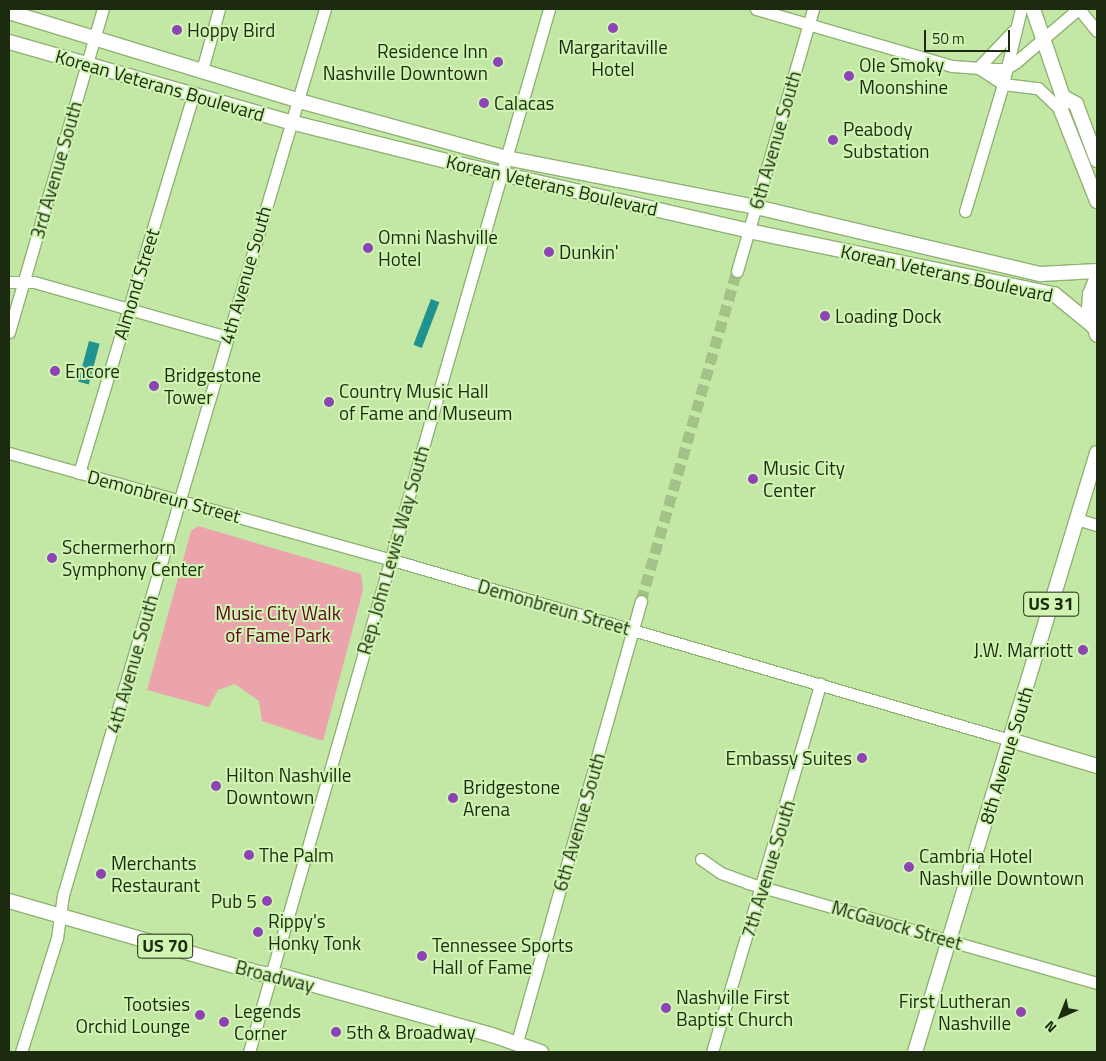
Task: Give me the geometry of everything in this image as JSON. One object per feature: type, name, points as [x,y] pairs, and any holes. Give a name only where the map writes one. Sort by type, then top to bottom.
[{"type":"main road","points":[[1033,9],[1044,39],[1062,103],[1097,201]]},
{"type":"main road","name":"Korean Veterans Boulevard","points":[[9,12],[296,100],[506,158],[756,207],[1040,274],[1097,271]]},
{"type":"main road","name":"Korean Veterans Boulevard","points":[[9,42],[290,122],[501,174],[748,231],[1054,294],[1095,330]]},
{"type":"main road","points":[[1062,103],[1076,104],[1097,160]]},
{"type":"main road","points":[[1095,330],[1090,294],[1097,277]]},
{"type":"main road","name":"8th Avenue South","points":[[915,1052],[1077,519],[1096,455],[1097,442]]},
{"type":"main road","name":"Demonbreun Street","points":[[1010,740],[1097,766]]},
{"type":"main road","name":"Broadway","points":[[9,902],[517,1042],[541,1052]]},
{"type":"street","name":"3rd Avenue South","points":[[9,332],[103,9]]},
{"type":"street","points":[[202,70],[219,9]]},
{"type":"street","name":"4th Avenue South","points":[[21,1052],[54,948],[63,895],[296,100],[325,9]]},
{"type":"street","name":"Rep. John Lewis Way South","points":[[249,1052],[269,975],[279,952],[549,9]]},
{"type":"street","points":[[756,9],[952,66],[978,68],[1005,69],[1044,39],[1078,9],[1097,31]]},
{"type":"street","name":"6th Avenue South","points":[[737,271],[813,9]]},
{"type":"street","points":[[965,211],[1003,84],[1005,69],[1021,9]]},
{"type":"street","points":[[978,68],[1015,30]]},
{"type":"street","points":[[978,68],[1003,84],[1038,88],[1062,103]]},
{"type":"street","name":"Almond Street","points":[[79,473],[193,95]]},
{"type":"street","points":[[9,282],[34,282],[129,307],[227,337]]},
{"type":"street","name":"Demonbreun Street","points":[[9,453],[390,559],[1010,740]]},
{"type":"street","points":[[1077,519],[1097,525]]},
{"type":"street","name":"6th Avenue South","points":[[517,1042],[641,601]]},
{"type":"street","name":"7th Avenue South","points":[[712,1052],[762,887],[820,684]]},
{"type":"street","name":"McGavock Street","points":[[700,860],[721,873],[762,887],[1097,983]]},
{"type":"green space","name":"Music City Walk of Fame Park","points":[[198,526],[361,574],[363,590],[323,741],[262,721],[259,701],[235,684],[218,690],[209,707],[147,690],[191,531]]},
{"type":"water","points":[[431,299],[439,302],[422,348],[413,345]]},
{"type":"water","points":[[89,341],[100,344],[89,384],[78,382]]},
{"type":"tunnel","points":[[641,601],[737,271]]},
{"type":"place","name":"Margaritaville Hotel","points":[[613,28]]},
{"type":"place","name":"Hoppy Bird","points":[[177,30]]},
{"type":"place","name":"Residence Inn Nashville Downtown","points":[[498,62]]},
{"type":"place","name":"Ole Smoky Moonshine","points":[[849,76]]},
{"type":"place","name":"Calacas","points":[[484,103]]},
{"type":"place","name":"Peabody Substation","points":[[833,140]]},
{"type":"place","name":"Omni Nashville Hotel","points":[[368,248]]},
{"type":"place","name":"Dunkin'","points":[[549,252]]},
{"type":"place","name":"Loading Dock","points":[[825,316]]},
{"type":"place","name":"Encore","points":[[55,371]]},
{"type":"place","name":"Bridgestone Tower","points":[[154,386]]},
{"type":"place","name":"Country Music Hall of Fame and Museum","points":[[329,402]]},
{"type":"place","name":"Music City Center","points":[[753,479]]},
{"type":"place","name":"Schermerhorn Symphony Center","points":[[52,558]]},
{"type":"place","name":"J.W. Marriott","points":[[1083,650]]},
{"type":"place","name":"Embassy Suites","points":[[862,758]]},
{"type":"place","name":"Hilton Nashville Downtown","points":[[216,786]]},
{"type":"place","name":"Bridgestone Arena","points":[[453,798]]},
{"type":"place","name":"The Palm","points":[[249,855]]},
{"type":"place","name":"Cambria Hotel Nashville Downtown","points":[[909,867]]},
{"type":"place","name":"Merchants Restaurant","points":[[101,874]]},
{"type":"place","name":"Pub 5","points":[[267,901]]},
{"type":"place","name":"Rippy's Honky Tonk","points":[[258,932]]},
{"type":"place","name":"Tennessee Sports Hall of Fame","points":[[422,956]]},
{"type":"place","name":"Nashville First Baptist Church","points":[[666,1008]]},
{"type":"place","name":"First Lutheran Nashville","points":[[1021,1012]]},
{"type":"place","name":"Tootsies Orchid Lounge","points":[[200,1015]]},
{"type":"place","name":"Legends Corner","points":[[224,1022]]},
{"type":"place","name":"5th & Broadway","points":[[336,1032]]}]
